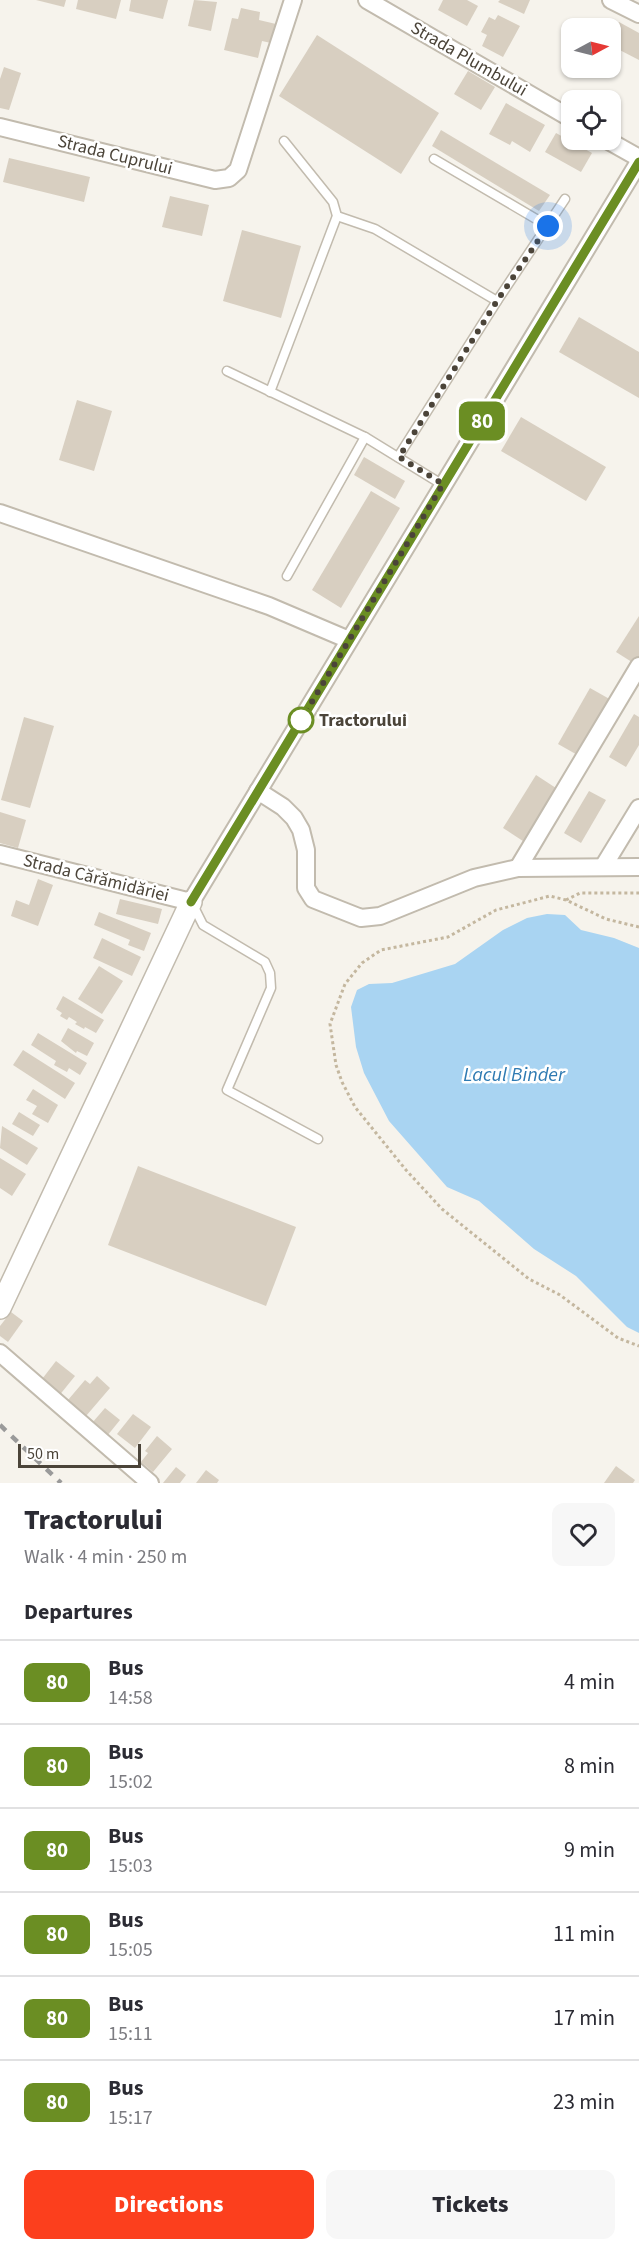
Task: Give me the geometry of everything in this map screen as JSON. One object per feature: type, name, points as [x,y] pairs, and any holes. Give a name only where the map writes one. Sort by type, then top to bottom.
[{"type":"street","name":"Strada Cuprului","points":[[0,127],[215,180],[229,177],[238,170],[292,0]]},
{"type":"street","name":"Strada Plumbului","points":[[367,0],[561,113]]},
{"type":"street","points":[[611,0],[639,14]]},
{"type":"street","points":[[0,1308],[191,902],[639,160],[621,149]]},
{"type":"street","points":[[0,513],[269,606],[349,640]]},
{"type":"street","points":[[518,868],[639,666]]},
{"type":"street","points":[[258,791],[283,807],[294,818],[301,830],[306,850],[306,888],[313,899],[361,918],[380,916],[474,878],[518,868],[639,867]]},
{"type":"street","points":[[603,867],[639,808]]},
{"type":"street","name":"Strada Cărămidăriei","points":[[0,854],[191,902]]},
{"type":"street","points":[[0,1353],[150,1483]]},
{"type":"lane","points":[[270,392],[337,216],[333,202],[284,141]]},
{"type":"lane","points":[[434,159],[548,226]]},
{"type":"lane","points":[[399,457],[497,301],[566,200]]},
{"type":"lane","points":[[337,216],[375,229],[497,301]]},
{"type":"lane","points":[[227,371],[365,437],[443,484]]},
{"type":"lane","points":[[287,576],[365,437]]},
{"type":"lane","points":[[191,902],[203,925],[265,962],[270,973],[271,988],[227,1090],[318,1139]]},
{"type":"path","points":[[566,900],[579,893],[639,893]]},
{"type":"path","points":[[639,927],[606,919],[566,900],[550,896],[496,910],[448,937],[381,950],[362,963],[345,984],[330,1024],[342,1082],[355,1107],[405,1170],[442,1209],[529,1279],[560,1294],[618,1338],[639,1346]]},
{"type":"water","name":"Lacul Binder","points":[[547,914],[565,915],[581,930],[614,938],[639,948],[639,1333],[627,1327],[576,1276],[534,1249],[479,1201],[447,1187],[389,1121],[364,1073],[356,1047],[351,1007],[357,990],[369,984],[392,983],[455,964],[503,930],[527,918]]},
{"type":"building","points":[[36,0],[66,0],[64,7]]},
{"type":"building","points":[[78,0],[121,0],[116,19],[76,9]]},
{"type":"building","points":[[131,0],[168,0],[163,19],[129,11]]},
{"type":"building","points":[[194,0],[217,2],[211,31],[188,26]]},
{"type":"building","points":[[443,0],[467,0],[478,6],[467,26],[438,10]]},
{"type":"building","points":[[500,0],[530,0],[524,14],[498,2]]},
{"type":"building","points":[[241,8],[260,12],[259,20],[276,24],[271,43],[262,41],[258,58],[224,50],[232,18],[238,19]]},
{"type":"building","points":[[498,15],[520,26],[503,57],[482,46],[487,35],[481,32],[489,17],[495,20]]},
{"type":"building","points":[[621,23],[639,33],[639,60],[621,51]]},
{"type":"building","points":[[317,35],[439,113],[401,174],[279,96]]},
{"type":"building","points":[[4,67],[21,73],[9,110],[0,108],[0,79]]},
{"type":"building","points":[[468,71],[495,87],[481,110],[454,94]]},
{"type":"building","points":[[506,103],[545,125],[530,152],[512,141],[510,145],[489,134]]},
{"type":"building","points":[[441,130],[550,195],[539,211],[432,146]]},
{"type":"building","points":[[556,133],[561,136],[561,150],[587,150],[592,153],[581,172],[545,152]]},
{"type":"building","points":[[9,158],[90,177],[84,202],[3,182]]},
{"type":"building","points":[[170,196],[209,205],[202,236],[162,227]]},
{"type":"building","points":[[242,230],[301,246],[281,318],[223,301]]},
{"type":"building","points":[[579,317],[639,352],[639,398],[559,352]]},
{"type":"building","points":[[77,400],[112,411],[94,471],[59,460]]},
{"type":"building","points":[[521,417],[606,467],[586,501],[501,451]]},
{"type":"building","points":[[364,457],[405,481],[395,499],[354,475]]},
{"type":"building","points":[[371,491],[400,508],[341,608],[312,590]]},
{"type":"building","points":[[639,616],[639,658],[635,664],[616,652]]},
{"type":"building","points":[[590,688],[613,701],[581,757],[558,744]]},
{"type":"building","points":[[634,714],[639,717],[639,745],[626,767],[609,757]]},
{"type":"building","points":[[24,717],[54,726],[30,808],[1,800]]},
{"type":"building","points":[[536,775],[559,790],[526,843],[503,828]]},
{"type":"building","points":[[589,791],[606,800],[581,843],[564,833]]},
{"type":"building","points":[[0,812],[26,820],[18,848],[0,843]]},
{"type":"building","points":[[38,879],[53,885],[38,926],[11,916],[16,900],[29,905]]},
{"type":"building","points":[[120,899],[162,909],[158,924],[116,914]]},
{"type":"building","points":[[99,912],[151,933],[144,951],[128,945],[130,940],[94,925]]},
{"type":"building","points":[[102,938],[141,957],[132,976],[93,958]]},
{"type":"building","points":[[99,966],[123,981],[102,1014],[78,999]]},
{"type":"building","points":[[63,996],[104,1020],[96,1033],[75,1024],[77,1022],[69,1017],[67,1020],[60,1016],[62,1013],[56,1009]]},
{"type":"building","points":[[68,1028],[94,1043],[87,1056],[77,1051],[76,1053],[61,1041]]},
{"type":"building","points":[[38,1033],[87,1063],[80,1075],[69,1068],[67,1072],[54,1065],[56,1061],[31,1045]]},
{"type":"building","points":[[23,1050],[75,1083],[65,1099],[13,1065]]},
{"type":"building","points":[[33,1089],[58,1105],[48,1123],[32,1114],[37,1106],[26,1100]]},
{"type":"building","points":[[19,1112],[40,1125],[33,1136],[12,1124]]},
{"type":"building","points":[[2,1126],[38,1148],[27,1165],[0,1148]]},
{"type":"building","points":[[0,1158],[26,1174],[12,1196],[0,1188]]},
{"type":"building","points":[[138,1166],[296,1227],[266,1306],[108,1245]]},
{"type":"building","points":[[11,1312],[23,1321],[8,1342],[0,1336],[0,1326]]},
{"type":"building","points":[[56,1361],[75,1376],[58,1397],[39,1383]]},
{"type":"building","points":[[97,1376],[110,1388],[86,1416],[68,1400],[85,1380],[90,1384]]},
{"type":"building","points":[[105,1408],[120,1420],[107,1436],[92,1423]]},
{"type":"building","points":[[133,1414],[151,1427],[135,1448],[117,1434]]},
{"type":"building","points":[[157,1436],[172,1449],[153,1472],[141,1462],[148,1453],[145,1451]]},
{"type":"building","points":[[616,1466],[635,1480],[633,1483],[604,1483]]},
{"type":"building","points":[[176,1467],[186,1475],[180,1483],[163,1483]]},
{"type":"building","points":[[206,1470],[219,1480],[217,1483],[196,1483]]},
{"type":"railway","points":[[0,1425],[61,1483]]},
{"type":"bus line","name":"80","points":[[191,902],[639,162]]},
{"type":"place","name":"Tractorului","points":[[301,720]]},
{"type":"route","points":[[301,720],[443,484],[399,457],[497,301],[548,226]]}]
